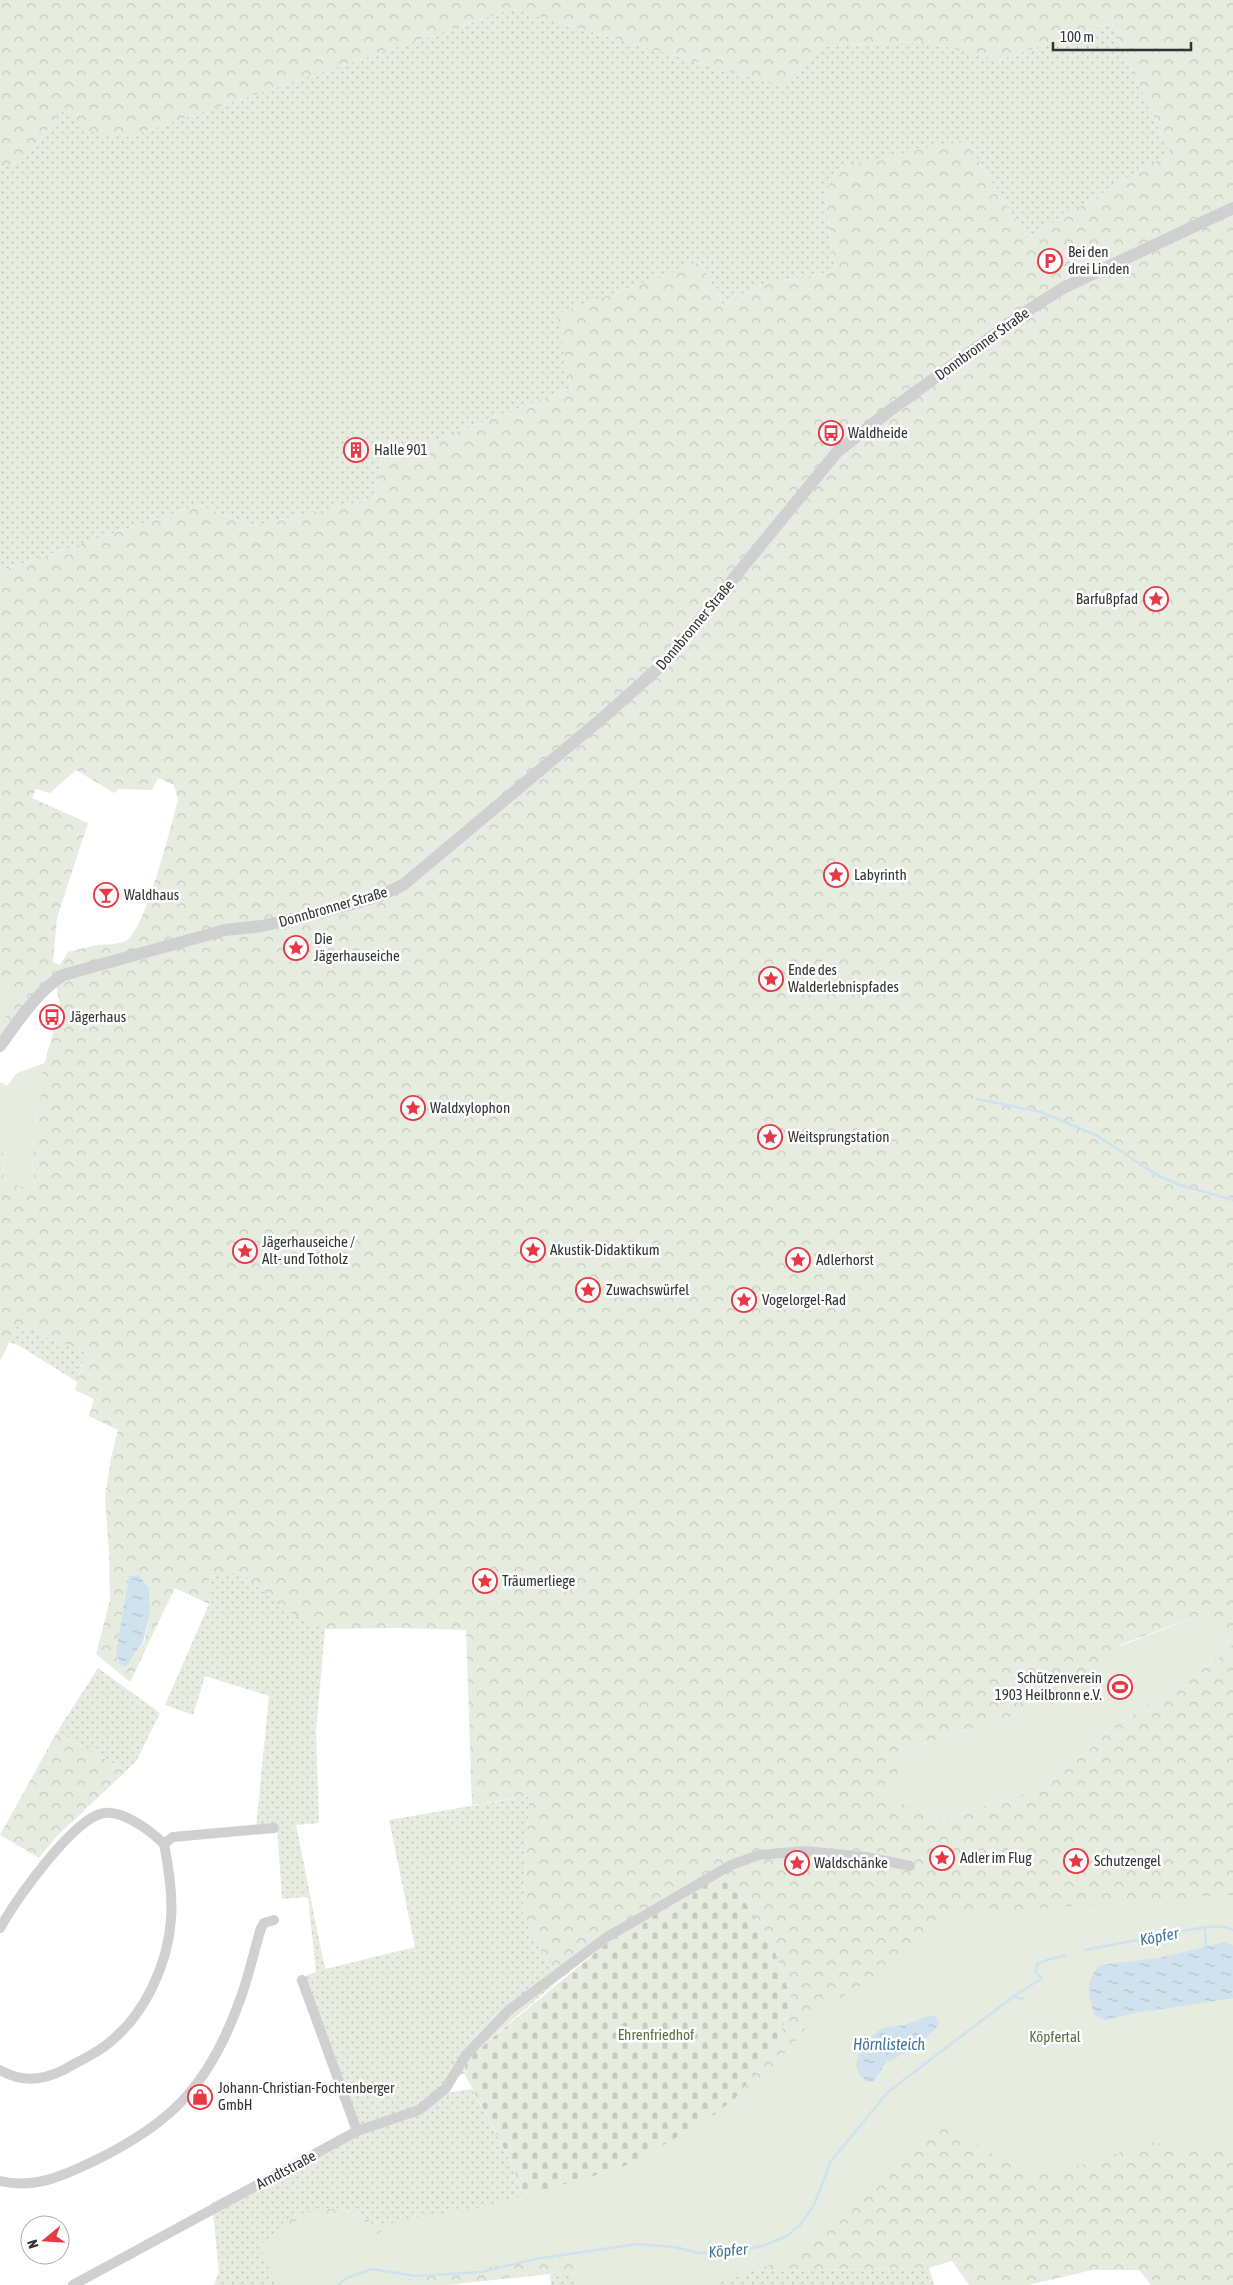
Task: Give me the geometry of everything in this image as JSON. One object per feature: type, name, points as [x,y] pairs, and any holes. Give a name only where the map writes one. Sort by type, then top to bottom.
[{"type":"street","name":"Donnbronner Straße","points":[[0,1046],[22,1016],[63,975],[226,930],[262,926],[338,908],[377,897],[403,885],[660,667],[679,647],[814,478],[837,452],[1004,327],[1063,288],[1233,208]]},
{"type":"street","points":[[0,1928],[14,1904],[55,1853],[85,1822],[98,1814],[116,1812],[149,1831],[164,1844],[170,1874],[171,1920],[162,1960],[147,2000],[128,2025],[110,2043],[67,2069],[34,2080],[12,2077],[0,2070]]},
{"type":"street","points":[[164,1844],[173,1837],[274,1828]]},
{"type":"street","name":"Arndtstraße","points":[[73,2285],[357,2131],[419,2110],[446,2088],[466,2054],[509,2010],[607,1937],[731,1865],[759,1855],[804,1851],[866,1857],[910,1866]]},
{"type":"street","points":[[0,2180],[24,2184],[61,2177],[116,2150],[165,2119],[195,2088],[213,2061],[242,1996],[261,1928],[264,1923],[274,1920]]},
{"type":"street","points":[[302,1980],[357,2131]]},
{"type":"green space","points":[[0,0],[1233,0],[1233,1946],[1225,1942],[1159,1958],[1100,1965],[1092,1977],[1089,1995],[1095,2015],[1105,2020],[1136,2013],[1233,1998],[1233,2285],[1151,2285],[1139,2270],[1092,2270],[1029,2285],[969,2285],[952,2261],[929,2268],[550,2274],[447,2285],[276,2285],[280,2278],[285,2254],[283,2222],[300,2214],[324,2208],[344,2210],[371,2221],[422,2233],[445,2232],[526,2202],[616,2174],[722,2115],[775,2048],[792,2001],[772,1943],[726,1874],[669,1903],[613,1938],[558,1981],[523,1917],[529,1796],[472,1805],[466,1630],[397,1628],[325,1629],[308,1623],[281,1607],[241,1572],[209,1576],[209,1604],[175,1588],[130,1682],[96,1654],[110,1600],[105,1497],[111,1458],[118,1430],[89,1416],[94,1399],[75,1390],[86,1352],[17,1326],[0,1361],[0,1153],[3,1153],[4,1181],[35,1190],[32,1156],[37,1106],[42,1093],[42,1073],[60,1006],[56,984],[39,1000],[0,1051],[0,571],[198,505],[253,526],[376,498],[381,461],[571,388],[557,314],[700,262],[723,305],[763,284],[835,271],[824,190],[848,165],[965,140],[1027,238],[1170,153],[1112,23],[998,60],[927,42],[823,46],[781,86],[512,9],[128,137],[84,131],[65,108],[22,162],[0,167]],"holes":[[[76,770],[114,793],[119,789],[152,790],[158,778],[174,785],[178,800],[150,897],[134,932],[127,940],[120,943],[98,945],[68,952],[60,965],[53,962],[57,918],[88,823],[32,798],[36,789],[50,793]],[[139,1575],[149,1588],[150,1613],[144,1642],[126,1667],[119,1664],[116,1651],[129,1576]],[[1208,1612],[1232,1649],[1107,1731],[1088,1751],[1041,1788],[943,1819],[888,1798],[908,1748],[1009,1718],[1122,1655],[1120,1645]],[[944,1953],[948,1954],[960,1985],[960,1993],[952,1998],[913,2006],[890,2017],[854,2045],[846,2059],[841,2079],[833,2092],[825,2133],[826,2151],[745,2223],[729,2230],[714,2233],[686,2234],[629,2231],[602,2207],[607,2198],[623,2192],[644,2197],[650,2170],[670,2156],[683,2150],[699,2149],[708,2151],[713,2162],[739,2149],[750,2139],[756,2126],[743,2125],[729,2129],[728,2125],[787,2051],[810,2030],[809,2024],[855,1990],[908,1964]],[[932,2015],[936,2017],[939,2024],[915,2046],[900,2056],[887,2061],[874,2081],[866,2082],[859,2074],[856,2065],[859,2053],[870,2038],[882,2028],[904,2025]]]},
{"type":"green space","points":[[512,9],[781,86],[823,46],[927,42],[998,60],[1112,23],[1170,153],[1027,238],[965,140],[824,190],[835,271],[763,284],[723,305],[700,262],[558,314],[571,388],[381,461],[376,498],[253,526],[198,505],[0,571],[0,167],[22,162],[65,108],[128,137]]},
{"type":"green space","points":[[0,976],[21,995],[0,1024]]},
{"type":"green space","points":[[45,1063],[42,1073],[42,1093],[37,1106],[32,1156],[35,1191],[4,1181],[3,1153],[0,1153],[0,1084],[1,1082],[7,1086],[17,1073]]},
{"type":"green space","points":[[17,1326],[86,1352],[77,1382],[20,1346],[9,1342]]},
{"type":"green space","points":[[241,1572],[290,1612],[325,1629],[316,1731],[319,1823],[296,1825],[325,1969],[415,1947],[389,1820],[529,1796],[523,1917],[558,1981],[467,2059],[464,2073],[449,2083],[439,2094],[472,2089],[511,2162],[526,2202],[422,2233],[371,2221],[344,2210],[324,2208],[285,2236],[283,2274],[276,2285],[214,2285],[219,2272],[212,2203],[353,2129],[296,1979],[316,1972],[308,1897],[282,1899],[277,1826],[256,1827],[269,1696],[205,1676],[193,1715],[165,1705],[209,1604],[209,1576]]},
{"type":"green space","name":"Schützenverein 1903 Heilbronn e.V.","points":[[1208,1612],[1232,1649],[1107,1731],[1088,1751],[1041,1788],[943,1819],[887,1798],[908,1748],[1009,1718],[1121,1655],[1120,1646]]},
{"type":"green space","points":[[98,1668],[160,1713],[137,1760],[126,1771],[57,1732]]},
{"type":"green space","points":[[57,1732],[126,1771],[56,1837],[39,1858],[0,1835]]},
{"type":"green space","name":"Ehrenfriedhof","points":[[726,1874],[772,1943],[792,2001],[775,2048],[722,2115],[616,2174],[526,2202],[511,2162],[464,2073],[467,2059],[613,1938],[669,1903]]},
{"type":"green space","name":"Köpfertal","points":[[1233,1896],[1233,2153],[1150,2142],[1093,2162],[1049,2172],[1023,2172],[938,2120],[850,2213],[803,2253],[714,2285],[577,2285],[574,2254],[394,2281],[393,2285],[278,2285],[258,2245],[297,2221],[358,2211],[375,2236],[395,2221],[483,2207],[621,2168],[705,2122],[772,2069],[819,2012],[901,1960],[928,1927],[944,1915]]},
{"type":"green space","points":[[929,2268],[934,2285],[551,2285],[550,2274]]},
{"type":"water","points":[[139,1575],[149,1588],[150,1613],[143,1642],[126,1667],[119,1664],[116,1651],[129,1576]]},
{"type":"water","points":[[1225,1942],[1233,1946],[1233,1998],[1136,2013],[1105,2020],[1095,2015],[1090,2001],[1089,1989],[1092,1977],[1100,1965],[1159,1958]]},
{"type":"water","name":"Hörnlisteich","points":[[932,2015],[936,2017],[939,2024],[935,2029],[908,2051],[887,2061],[874,2081],[866,2082],[859,2074],[856,2065],[859,2053],[870,2038],[882,2028],[904,2025]]},
{"type":"waterway","points":[[977,1099],[1041,1112],[1096,1135],[1157,1175],[1177,1184],[1233,1200]]},
{"type":"waterway","points":[[1205,1927],[1206,1946]]},
{"type":"waterway","name":"Köpfer","points":[[1085,1950],[1205,1927],[1225,1927],[1233,1930]]},
{"type":"waterway","name":"Köpfer","points":[[338,2285],[347,2278],[372,2269],[416,2276],[481,2272],[535,2259],[637,2244],[675,2247],[699,2253],[728,2253],[762,2246],[787,2236],[800,2225],[814,2205],[831,2161],[888,2092],[1014,1996],[1042,1978],[1035,1972],[1037,1964],[1065,1955]]},
{"type":"waterway","name":"Köpfer","points":[[1015,1997],[1023,1999]]},
{"type":"place","name":"Bei den drei Linden","points":[[1050,261]]},
{"type":"place","name":"Waldheide","points":[[831,433]]},
{"type":"place","name":"Halle 901","points":[[356,450]]},
{"type":"place","name":"Barfußpfad","points":[[1156,599]]},
{"type":"place","name":"Labyrinth","points":[[836,875]]},
{"type":"place","name":"Waldhaus","points":[[106,895]]},
{"type":"place","name":"Die Jägerhauseiche","points":[[296,948]]},
{"type":"place","name":"Ende des Walderlebnispfades","points":[[771,979]]},
{"type":"place","name":"Jägerhaus","points":[[52,1017]]},
{"type":"place","name":"Waldxylophon","points":[[413,1108]]},
{"type":"place","name":"Weitsprungstation","points":[[770,1137]]},
{"type":"place","name":"Akustik-Didaktikum","points":[[533,1250]]},
{"type":"place","name":"Jägerhauseiche / Alt- und Totholz","points":[[245,1251]]},
{"type":"place","name":"Adlerhorst","points":[[798,1260]]},
{"type":"place","name":"Zuwachswürfel","points":[[588,1290]]},
{"type":"place","name":"Vogelorgel-Rad","points":[[744,1300]]},
{"type":"place","name":"Träumerliege","points":[[485,1581]]},
{"type":"place","name":"Schützenverein 1903 Heilbronn e.V.","points":[[1120,1687]]},
{"type":"place","name":"Adler im Flug","points":[[942,1858]]},
{"type":"place","name":"Schutzengel","points":[[1076,1861]]},
{"type":"place","name":"Waldschänke","points":[[797,1863]]},
{"type":"place","name":"Johann-Christian-Fochtenberger GmbH","points":[[200,2097]]}]
